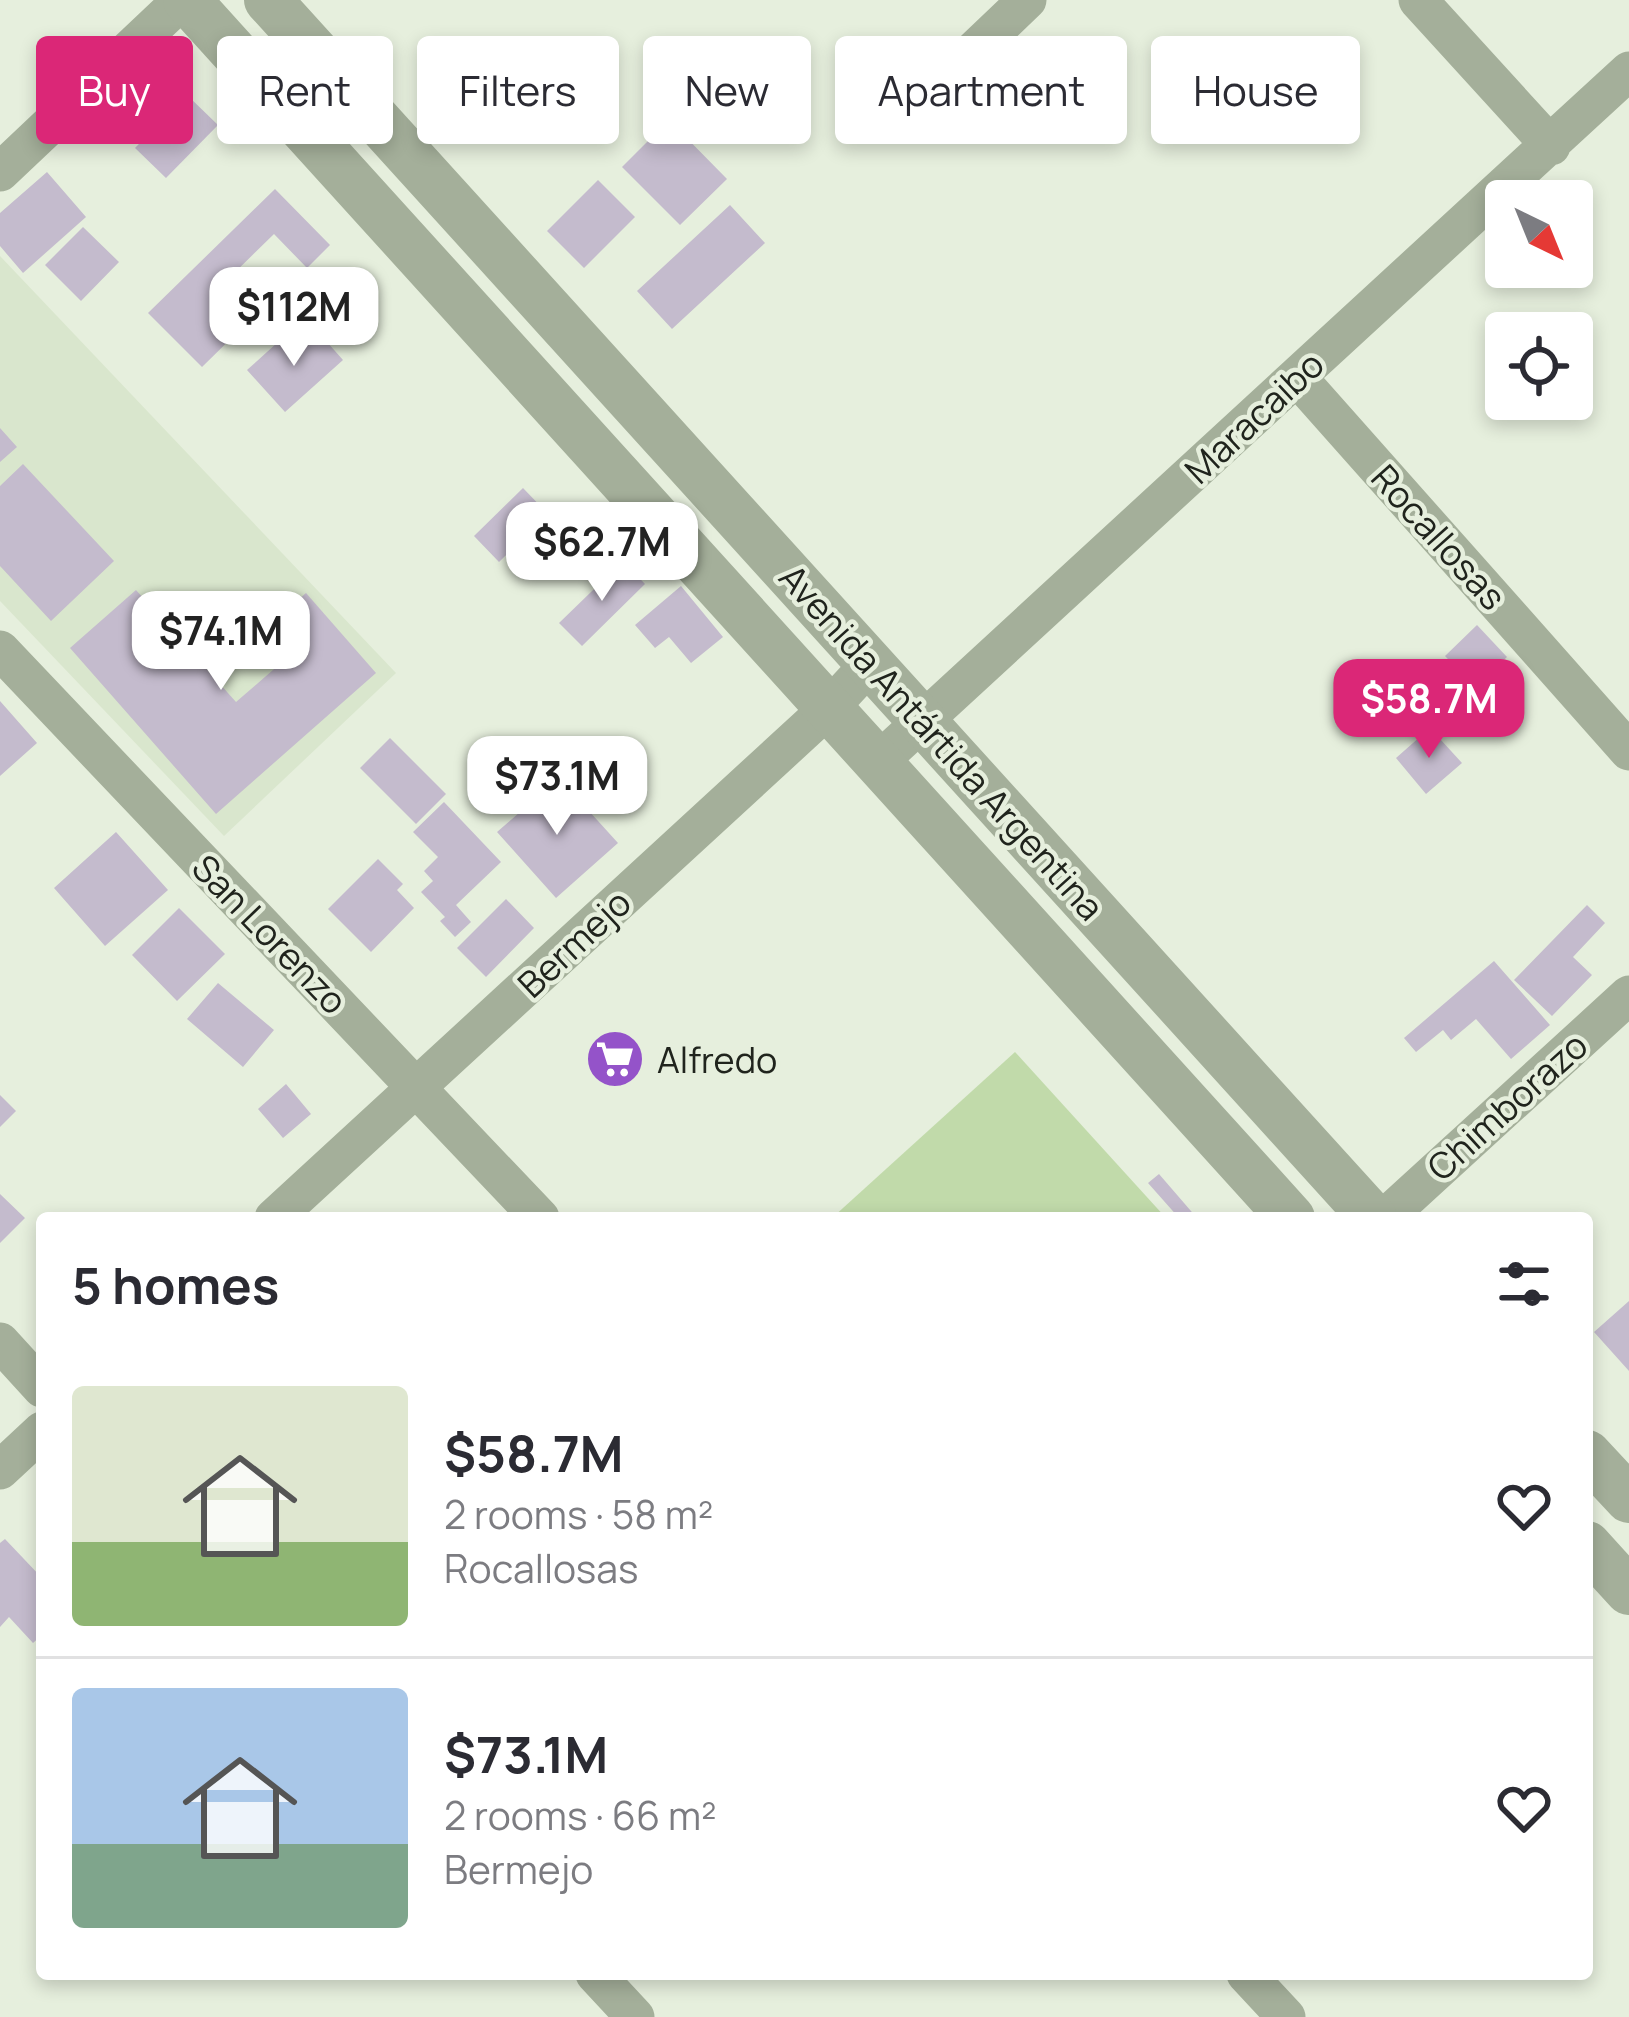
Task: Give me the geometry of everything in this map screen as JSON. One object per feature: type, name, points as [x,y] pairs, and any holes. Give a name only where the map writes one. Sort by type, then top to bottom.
[{"type":"street","points":[[0,172],[184,0]]},
{"type":"street","name":"Avenida Antártida Argentina","points":[[184,0],[1286,1212]]},
{"type":"street","name":"Avenida Antártida Argentina","points":[[268,0],[1368,1212]]},
{"type":"street","points":[[989,36],[1027,0]]},
{"type":"street","points":[[1418,0],[1551,146]]},
{"type":"street","name":"Maracaibo","points":[[878,762],[1629,70]]},
{"type":"street","name":"Rocallosas","points":[[1297,377],[1629,751]]},
{"type":"street","name":"San Lorenzo","points":[[0,650],[535,1212]]},
{"type":"street","name":"Bermejo","points":[[281,1212],[830,707],[870,664]]},
{"type":"street","name":"Chimborazo","points":[[1392,1212],[1629,995]]},
{"type":"street","points":[[0,1342],[36,1381]]},
{"type":"street","points":[[0,1470],[36,1437]]},
{"type":"street","points":[[1593,1552],[1629,1591]]},
{"type":"street","points":[[601,1980],[635,2017]]},
{"type":"street","points":[[1252,1980],[1286,2017]]},
{"type":"shaded area","points":[[0,256],[396,673],[224,836],[0,601]]},
{"type":"green space","points":[[1015,1052],[1161,1212],[839,1212]]},
{"type":"building","points":[[193,101],[217,124],[166,178],[135,148],[139,144],[193,144]]},
{"type":"building","points":[[645,144],[693,144],[727,179],[680,225],[622,167]]},
{"type":"building","points":[[47,172],[86,217],[23,273],[0,246],[0,213]]},
{"type":"building","points":[[598,180],[635,217],[584,268],[547,231]]},
{"type":"building","points":[[275,189],[330,245],[307,268],[274,234],[227,280],[258,312],[202,367],[148,313]]},
{"type":"building","points":[[730,205],[765,243],[672,329],[637,291]]},
{"type":"building","points":[[83,227],[119,262],[81,301],[45,265]]},
{"type":"building","points":[[288,333],[302,348],[319,333],[343,360],[285,412],[247,370]]},
{"type":"building","points":[[0,428],[17,447],[0,462]]},
{"type":"building","points":[[23,464],[114,561],[51,621],[0,566],[0,486]]},
{"type":"building","points":[[523,488],[548,514],[499,562],[474,536]]},
{"type":"building","points":[[623,561],[645,584],[582,646],[559,623]]},
{"type":"building","points":[[681,586],[723,637],[691,663],[669,637],[655,648],[635,625]]},
{"type":"building","points":[[136,590],[236,702],[296,650],[272,623],[306,593],[376,673],[216,814],[70,648]]},
{"type":"building","points":[[1477,625],[1507,657],[1475,687],[1445,656]]},
{"type":"building","points":[[0,701],[37,743],[0,776]]},
{"type":"building","points":[[1430,728],[1462,763],[1426,794],[1396,758]]},
{"type":"building","points":[[390,738],[446,794],[416,824],[360,768]]},
{"type":"building","points":[[559,778],[618,843],[556,898],[497,832]]},
{"type":"building","points":[[444,802],[501,862],[456,905],[471,922],[455,937],[440,921],[445,917],[421,892],[433,881],[424,871],[438,857],[413,832]]},
{"type":"building","points":[[116,832],[168,890],[105,946],[54,888]]},
{"type":"building","points":[[378,859],[403,884],[397,890],[414,908],[371,952],[328,909]]},
{"type":"building","points":[[506,899],[534,928],[486,977],[457,948]]},
{"type":"building","points":[[1587,905],[1605,923],[1573,957],[1592,975],[1552,1016],[1514,980]]},
{"type":"building","points":[[179,908],[225,954],[177,1001],[132,955]]},
{"type":"building","points":[[1494,961],[1550,1025],[1511,1059],[1476,1019],[1451,1040],[1443,1030],[1416,1052],[1404,1038]]},
{"type":"building","points":[[218,983],[274,1030],[243,1067],[187,1019]]},
{"type":"building","points":[[286,1084],[311,1114],[283,1138],[258,1109]]},
{"type":"building","points":[[0,1095],[16,1111],[0,1127]]},
{"type":"building","points":[[1159,1174],[1192,1212],[1174,1212],[1148,1183]]},
{"type":"building","points":[[0,1194],[25,1218],[0,1243]]},
{"type":"building","points":[[1629,1301],[1629,1371],[1594,1332]]},
{"type":"building","points":[[5,1539],[36,1572],[33,1643],[9,1617],[0,1627],[0,1543]]},
{"type":"place","name":"Alfredo","points":[[615,1059]]}]
